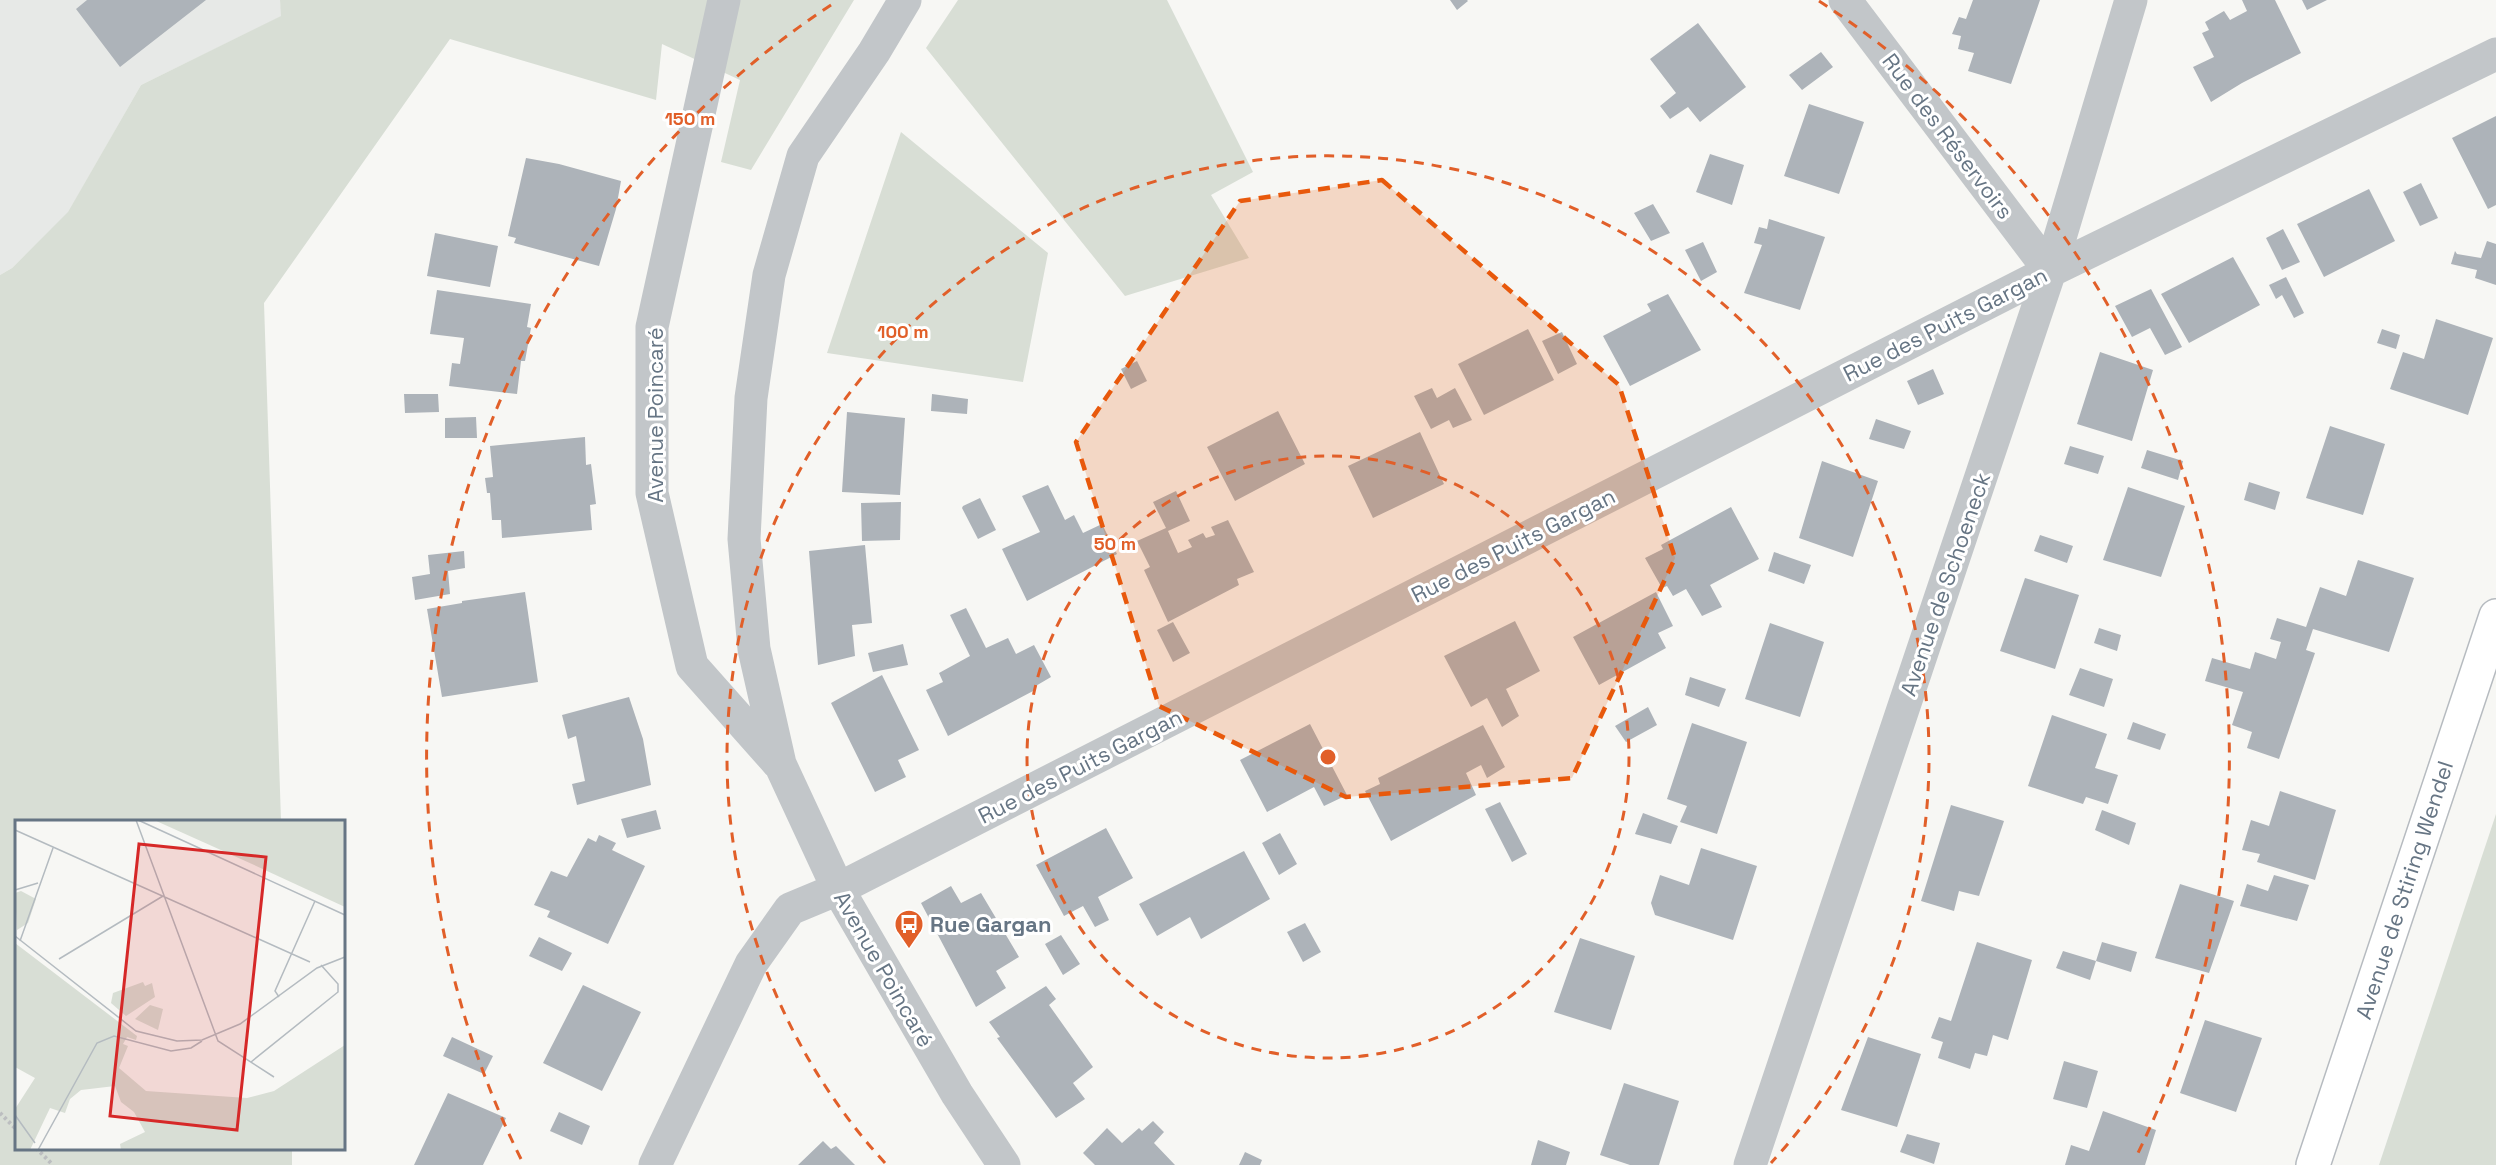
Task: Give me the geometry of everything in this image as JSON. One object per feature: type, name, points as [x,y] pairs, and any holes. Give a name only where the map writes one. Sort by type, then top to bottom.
[{"type":"street","name":"Avenue Poincaré","points":[[724,0],[652,327],[652,493],[692,666],[780,764]]},
{"type":"street","name":"Avenue Poincaré","points":[[906,0],[874,52],[803,156],[769,275],[751,398],[744,539],[754,649],[780,764],[838,889],[957,1094],[1004,1165]]},
{"type":"street","name":"Rue des Réservoirs","points":[[1845,0],[2050,271]]},
{"type":"street","name":"Avenue de Schoeneck","points":[[1750,1165],[2050,271],[2131,0]]},
{"type":"street","name":"Rue des Puits Gargan","points":[[655,1165],[752,964],[790,909],[838,889],[2050,271],[2496,54]]},
{"type":"street","name":"Avenue de Stiring Wendel","points":[[2313,1165],[2496,616]]},
{"type":"path","points":[[0,1113],[15,1128]]},
{"type":"path","points":[[37,1150],[53,1165]]},
{"type":"highlighted area","points":[[1382,180],[1619,385],[1675,558],[1572,778],[1346,797],[1159,706],[1076,442],[1240,201]]},
{"type":"shaded area","points":[[0,0],[280,0],[282,16],[141,85],[68,213],[12,268],[0,275]]},
{"type":"shaded area","points":[[280,0],[854,0],[751,170],[721,162],[740,80],[662,44],[656,100],[450,39],[264,303],[281,820],[15,820],[15,1150],[292,1150],[292,1165],[0,1165],[0,275],[12,268],[68,212],[141,85],[281,16]]},
{"type":"shaded area","points":[[958,0],[1167,0],[1253,172],[1211,195],[1249,258],[1125,296],[926,48]]},
{"type":"shaded area","points":[[901,132],[1048,253],[1023,382],[827,353]]},
{"type":"shaded area","points":[[2496,814],[2496,1165],[2379,1165]]},
{"type":"building","points":[[87,0],[206,0],[120,67],[76,9]]},
{"type":"building","points":[[1450,0],[1467,0],[1468,1],[1457,10]]},
{"type":"building","points":[[1973,0],[2040,0],[2011,84],[1968,71],[1974,53],[1958,49],[1961,36],[1952,34],[1959,17],[1966,19]]},
{"type":"building","points":[[2242,0],[2275,0],[2301,53],[2242,83],[2211,102],[2193,67],[2214,57],[2202,33],[2209,30],[2205,22],[2224,11],[2230,20],[2247,11]]},
{"type":"building","points":[[2302,0],[2327,0],[2307,10]]},
{"type":"building","points":[[1698,23],[1746,87],[1700,122],[1688,107],[1670,119],[1660,106],[1676,93],[1650,59]]},
{"type":"building","points":[[1821,52],[1833,67],[1802,90],[1789,75]]},
{"type":"building","points":[[1809,104],[1864,122],[1839,194],[1784,176]]},
{"type":"building","points":[[2496,116],[2496,205],[2488,209],[2452,138]]},
{"type":"building","points":[[1710,154],[1744,165],[1732,205],[1696,192]]},
{"type":"building","points":[[526,158],[559,164],[621,181],[616,209],[599,266],[514,243],[516,238],[508,236]]},
{"type":"building","points":[[2421,183],[2438,218],[2420,226],[2403,192]]},
{"type":"building","points":[[2369,189],[2395,241],[2324,277],[2297,224]]},
{"type":"building","points":[[1653,204],[1670,233],[1651,241],[1634,213]]},
{"type":"building","points":[[1769,219],[1825,237],[1800,310],[1744,293],[1762,245],[1754,243],[1759,227],[1767,229]]},
{"type":"building","points":[[2283,229],[2300,262],[2282,270],[2266,238]]},
{"type":"building","points":[[435,233],[498,246],[490,287],[427,276]]},
{"type":"building","points":[[2487,241],[2496,244],[2496,285],[2475,278],[2477,270],[2451,264],[2455,251],[2457,254],[2481,258]]},
{"type":"building","points":[[1703,242],[1717,272],[1701,281],[1685,250]]},
{"type":"building","points":[[2233,257],[2260,305],[2189,343],[2161,294]]},
{"type":"building","points":[[2286,277],[2304,313],[2294,318],[2282,295],[2276,299],[2269,285]]},
{"type":"building","points":[[2151,289],[2182,347],[2165,355],[2150,328],[2132,337],[2115,306]]},
{"type":"building","points":[[437,290],[531,304],[527,327],[531,328],[525,361],[521,361],[517,394],[449,386],[452,363],[460,364],[464,338],[430,334]]},
{"type":"building","points":[[1668,294],[1701,350],[1630,386],[1603,336],[1651,311],[1647,304]]},
{"type":"building","points":[[2436,319],[2493,338],[2468,415],[2390,389],[2403,352],[2424,359]]},
{"type":"building","points":[[1528,329],[1554,380],[1484,415],[1458,364]]},
{"type":"building","points":[[2382,329],[2400,335],[2396,349],[2377,343]]},
{"type":"building","points":[[1562,332],[1577,364],[1558,374],[1542,341]]},
{"type":"building","points":[[2100,352],[2153,370],[2132,441],[2077,424]]},
{"type":"building","points":[[1137,361],[1147,381],[1131,389],[1121,369]]},
{"type":"building","points":[[1933,369],[1944,394],[1918,405],[1907,381]]},
{"type":"building","points":[[1432,388],[1437,398],[1455,388],[1472,420],[1453,428],[1449,420],[1431,429],[1414,396]]},
{"type":"building","points":[[404,394],[438,394],[439,412],[405,413]]},
{"type":"building","points":[[932,394],[968,399],[967,414],[931,411]]},
{"type":"building","points":[[1278,411],[1305,464],[1235,501],[1207,447]]},
{"type":"building","points":[[847,412],[905,418],[900,495],[842,492]]},
{"type":"building","points":[[476,417],[477,438],[445,438],[445,418]]},
{"type":"building","points":[[1876,419],[1911,431],[1904,449],[1869,439]]},
{"type":"building","points":[[2330,426],[2385,444],[2363,515],[2306,498]]},
{"type":"building","points":[[1420,432],[1444,484],[1373,518],[1348,466]]},
{"type":"building","points":[[585,437],[586,465],[591,464],[596,504],[590,505],[592,530],[502,538],[501,520],[492,520],[490,493],[487,493],[485,478],[493,477],[490,446]]},
{"type":"building","points":[[2070,446],[2104,456],[2098,474],[2064,464]]},
{"type":"building","points":[[2147,450],[2183,461],[2178,480],[2141,468]]},
{"type":"building","points":[[1822,461],[1878,481],[1853,557],[1799,538]]},
{"type":"building","points":[[2249,482],[2280,492],[2275,510],[2244,500]]},
{"type":"building","points":[[1048,485],[1065,520],[1074,515],[1083,533],[1102,524],[1117,554],[1027,601],[1002,549],[1040,532],[1022,496]]},
{"type":"building","points":[[2128,487],[2185,506],[2161,577],[2103,560]]},
{"type":"building","points":[[1176,491],[1190,521],[1168,531],[1178,553],[1192,547],[1188,540],[1203,533],[1206,538],[1215,535],[1211,527],[1228,520],[1254,572],[1237,579],[1239,585],[1168,622],[1144,570],[1150,567],[1137,541],[1166,528],[1153,502]]},
{"type":"building","points":[[980,498],[996,530],[978,539],[962,508]]},
{"type":"building","points":[[901,502],[900,540],[862,541],[861,503]]},
{"type":"building","points":[[1731,507],[1759,559],[1710,585],[1722,607],[1702,616],[1686,589],[1673,596],[1667,586],[1662,588],[1645,558],[1663,549],[1661,545]]},
{"type":"building","points":[[2040,535],[2073,546],[2067,563],[2034,551]]},
{"type":"building","points":[[865,545],[872,623],[852,625],[855,656],[818,665],[809,551]]},
{"type":"building","points":[[464,551],[465,568],[448,571],[450,594],[415,600],[412,577],[430,574],[428,555]]},
{"type":"building","points":[[1774,552],[1811,565],[1804,584],[1768,571]]},
{"type":"building","points":[[2358,560],[2414,578],[2389,652],[2313,629],[2306,650],[2315,653],[2279,759],[2247,748],[2252,732],[2232,725],[2243,692],[2205,681],[2212,658],[2250,669],[2255,652],[2276,659],[2281,642],[2270,639],[2277,618],[2306,627],[2320,587],[2346,596]]},
{"type":"building","points":[[2025,578],[2079,595],[2055,669],[2000,651]]},
{"type":"building","points":[[525,592],[538,682],[442,697],[427,609],[462,603],[462,601]]},
{"type":"building","points":[[1656,592],[1673,626],[1658,633],[1666,648],[1599,685],[1573,637]]},
{"type":"building","points":[[966,608],[986,648],[1008,638],[1016,654],[1034,645],[1051,677],[1034,687],[1035,690],[948,736],[926,690],[943,682],[939,673],[970,656],[950,615]]},
{"type":"building","points":[[1515,621],[1540,671],[1506,689],[1519,716],[1502,727],[1487,698],[1471,707],[1444,656]]},
{"type":"building","points":[[1173,622],[1190,653],[1173,662],[1157,630]]},
{"type":"building","points":[[1770,623],[1824,642],[1800,717],[1745,699]]},
{"type":"building","points":[[2099,628],[2121,635],[2117,651],[2094,643]]},
{"type":"building","points":[[903,644],[908,665],[873,672],[868,653]]},
{"type":"building","points":[[2080,668],[2113,679],[2104,707],[2069,695]]},
{"type":"building","points":[[882,675],[919,750],[898,760],[906,777],[875,792],[831,703]]},
{"type":"building","points":[[1690,677],[1726,689],[1719,707],[1685,695]]},
{"type":"building","points":[[629,697],[643,739],[651,785],[577,805],[572,784],[585,781],[576,736],[568,739],[562,715]]},
{"type":"building","points":[[1648,707],[1657,725],[1626,742],[1615,726]]},
{"type":"building","points":[[2052,715],[2107,734],[2095,768],[2118,775],[2108,804],[2086,797],[2083,804],[2028,786]]},
{"type":"building","points":[[2133,722],[2166,734],[2160,750],[2127,739]]},
{"type":"building","points":[[1692,723],[1747,742],[1717,834],[1680,822],[1687,806],[1667,799]]},
{"type":"building","points":[[1310,724],[1347,795],[1324,806],[1314,787],[1267,812],[1240,760]]},
{"type":"building","points":[[1483,725],[1505,767],[1487,778],[1481,765],[1466,773],[1476,795],[1391,841],[1365,791],[1380,784],[1378,778]]},
{"type":"building","points":[[2280,791],[2336,810],[2315,880],[2257,862],[2260,854],[2242,850],[2251,820],[2269,826]]},
{"type":"building","points":[[1500,802],[1527,854],[1512,862],[1485,809]]},
{"type":"building","points":[[1951,805],[2004,821],[1979,896],[1959,891],[1954,911],[1921,901]]},
{"type":"building","points":[[656,810],[661,829],[627,838],[621,819]]},
{"type":"building","points":[[2102,810],[2136,823],[2129,845],[2095,830]]},
{"type":"building","points":[[1643,813],[1678,826],[1671,844],[1635,834]]},
{"type":"building","points":[[1106,828],[1133,878],[1098,897],[1109,920],[1095,927],[1083,906],[1064,916],[1036,865]]},
{"type":"building","points":[[1280,833],[1297,864],[1279,875],[1262,843]]},
{"type":"building","points":[[599,835],[616,843],[612,850],[645,866],[608,944],[547,917],[550,911],[534,905],[551,871],[567,877],[588,838],[596,842]]},
{"type":"building","points":[[1701,848],[1757,866],[1733,940],[1655,915],[1651,903],[1660,875],[1689,885]]},
{"type":"building","points":[[1244,851],[1270,899],[1201,939],[1190,917],[1157,936],[1139,904]]},
{"type":"building","points":[[2274,875],[2309,885],[2297,921],[2240,906],[2247,884],[2268,891]]},
{"type":"building","points":[[2180,884],[2234,901],[2209,973],[2155,958]]},
{"type":"building","points":[[951,886],[961,903],[981,893],[1019,957],[996,971],[1006,988],[976,1007],[921,903]]},
{"type":"building","points":[[1305,923],[1321,952],[1303,962],[1287,932]]},
{"type":"building","points":[[1061,935],[1080,964],[1063,975],[1045,944]]},
{"type":"building","points":[[539,937],[572,953],[562,971],[529,956]]},
{"type":"building","points":[[1580,938],[1635,956],[1611,1030],[1554,1012]]},
{"type":"building","points":[[1977,942],[2032,960],[2008,1040],[1993,1035],[1987,1056],[1975,1053],[1970,1069],[1938,1058],[1943,1042],[1931,1038],[1939,1017],[1951,1021]]},
{"type":"building","points":[[2102,942],[2137,952],[2131,972],[2096,961]]},
{"type":"building","points":[[2063,951],[2096,961],[2090,980],[2056,968]]},
{"type":"building","points":[[583,985],[641,1012],[602,1091],[543,1063]]},
{"type":"building","points":[[1046,986],[1056,999],[1049,1005],[1093,1067],[1073,1083],[1085,1099],[1056,1118],[997,1038],[1000,1037],[989,1022]]},
{"type":"building","points":[[2205,1020],[2262,1038],[2236,1112],[2180,1093]]},
{"type":"building","points":[[452,1037],[493,1056],[484,1074],[443,1056]]},
{"type":"building","points":[[1868,1037],[1921,1054],[1897,1127],[1841,1110]]},
{"type":"building","points":[[2064,1061],[2098,1071],[2087,1108],[2053,1099]]},
{"type":"building","points":[[1624,1083],[1679,1101],[1659,1165],[1630,1165],[1600,1155]]},
{"type":"building","points":[[448,1093],[506,1118],[483,1165],[414,1165]]},
{"type":"building","points":[[2103,1111],[2156,1130],[2145,1165],[2065,1165],[2071,1145],[2089,1151]]},
{"type":"building","points":[[559,1112],[590,1126],[582,1145],[550,1131]]},
{"type":"building","points":[[1153,1121],[1164,1132],[1154,1143],[1175,1165],[1095,1165],[1083,1153],[1107,1128],[1122,1143],[1139,1128],[1142,1131]]},
{"type":"building","points":[[1907,1134],[1940,1143],[1934,1164],[1900,1152]]},
{"type":"building","points":[[1538,1140],[1570,1152],[1566,1165],[1531,1165]]},
{"type":"building","points":[[823,1141],[831,1149],[836,1146],[855,1165],[798,1165]]},
{"type":"building","points":[[1245,1152],[1262,1160],[1260,1165],[1239,1165]]},
{"type":"place","name":"Rue Gargan","points":[[909,950]]}]
